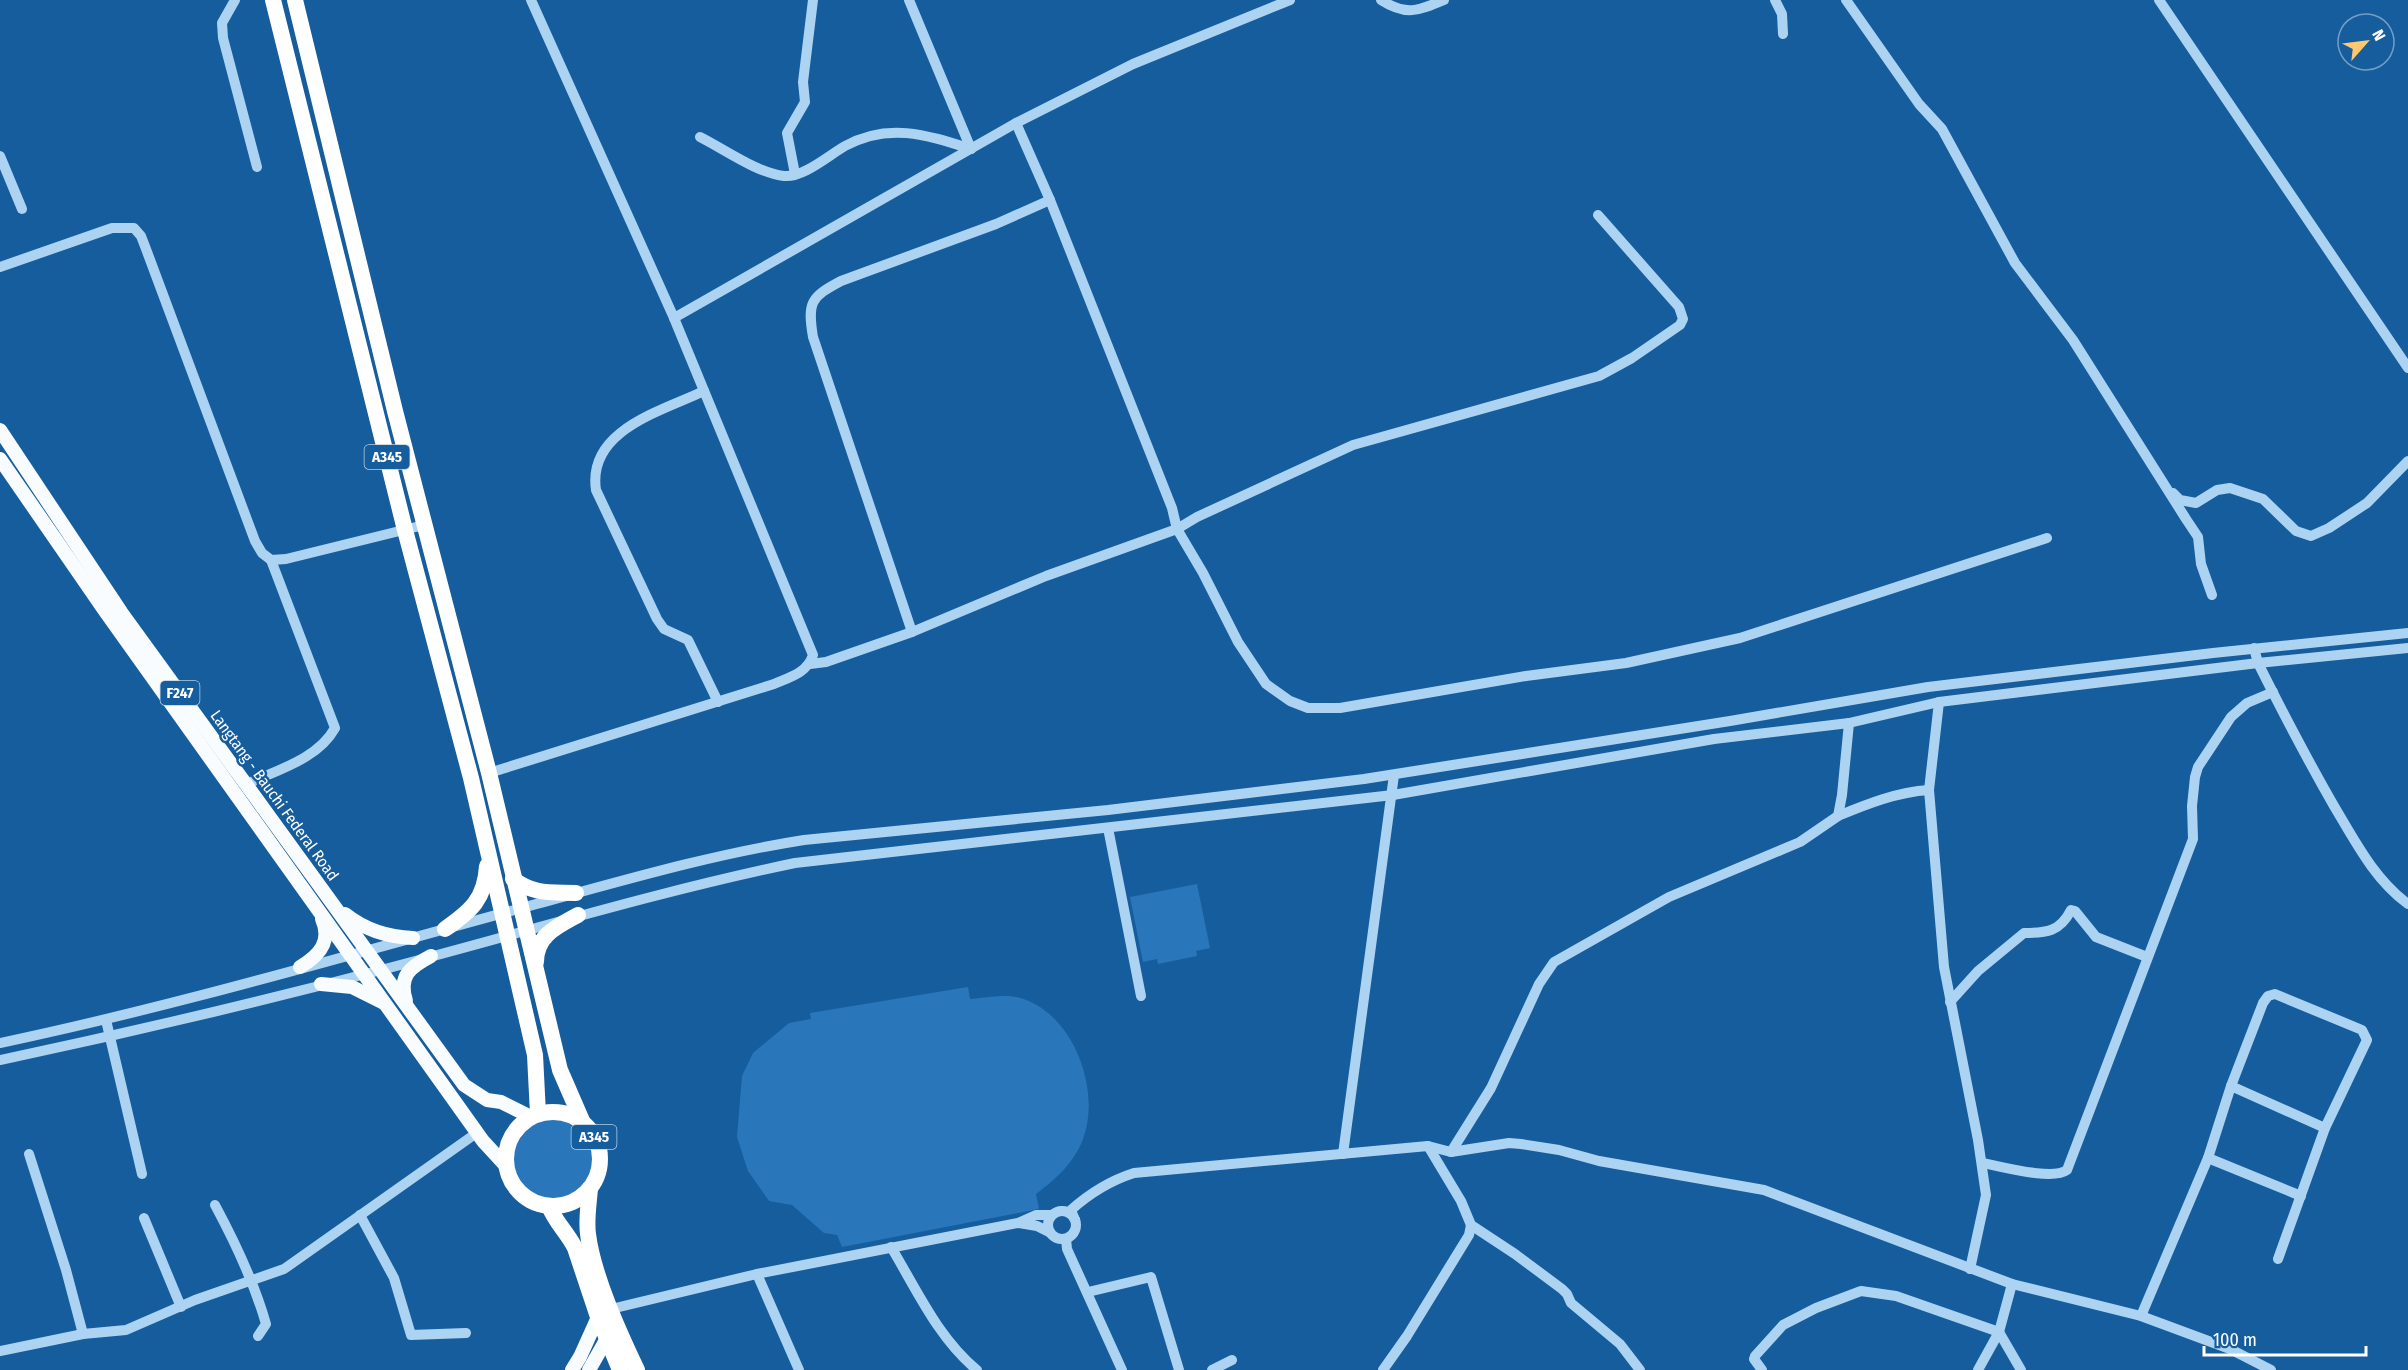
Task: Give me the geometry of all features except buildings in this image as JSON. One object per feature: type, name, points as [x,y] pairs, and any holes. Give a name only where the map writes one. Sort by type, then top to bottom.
[{"type":"highway","name":"A345","points":[[273,0],[405,530],[471,778],[535,1055],[535,1115],[562,1112],[583,1123]]},
{"type":"highway","name":"A345","points":[[295,0],[395,411],[489,773],[560,1070],[583,1123],[591,1132],[600,1154],[598,1172],[590,1188],[587,1215],[588,1236],[608,1317],[607,1339],[620,1370]]},
{"type":"highway","points":[[313,160],[333,155]]},
{"type":"highway","points":[[353,322],[373,318]]},
{"type":"highway","points":[[376,415],[395,411]]},
{"type":"highway","points":[[445,929],[472,908],[480,898],[484,885],[487,850]]},
{"type":"highway","points":[[513,879],[525,888],[538,892],[576,893]]},
{"type":"highway","points":[[535,968],[536,951],[542,940],[578,915]]},
{"type":"highway","points":[[535,1115],[514,1132],[506,1154],[506,1166],[511,1181],[521,1193],[534,1202],[549,1206],[572,1202],[590,1188]]},
{"type":"highway","name":"A345","points":[[549,1206],[554,1218],[570,1238],[608,1317],[637,1370]]},
{"type":"main road","name":"Langtang - Bauchi Federal Road","points":[[0,430],[121,612],[464,1085],[487,1100],[501,1102],[535,1115]]},
{"type":"main road","name":"Langtang - Bauchi Federal Road","points":[[0,459],[105,611],[483,1141],[506,1166]]},
{"type":"main road","points":[[300,967],[315,959],[325,943],[325,925],[315,904]]},
{"type":"main road","points":[[335,906],[351,919],[378,933],[392,937],[412,938]]},
{"type":"main road","points":[[407,1006],[402,991],[404,981],[415,965],[431,956]]},
{"type":"main road","points":[[321,984],[352,987],[388,1006]]},
{"type":"main road","points":[[572,1370],[608,1317]]},
{"type":"main road","points":[[589,1370],[607,1339]]},
{"type":"street","points":[[235,0],[222,23],[223,38],[257,167]]},
{"type":"street","points":[[489,773],[774,684],[803,671],[810,664],[813,655],[674,318],[531,0]]},
{"type":"street","points":[[795,174],[787,132],[806,102],[803,82],[813,0]]},
{"type":"street","points":[[909,0],[970,148]]},
{"type":"street","points":[[674,318],[1016,123],[1142,59],[1290,0]]},
{"type":"street","points":[[1382,0],[1395,9],[1403,11],[1417,10],[1444,0]]},
{"type":"street","points":[[1775,0],[1782,14],[1783,34]]},
{"type":"street","points":[[1846,0],[1919,104],[1942,129],[2015,263],[2073,340],[2198,537],[2201,564],[2212,595]]},
{"type":"street","points":[[2159,0],[2408,368]]},
{"type":"street","points":[[1016,123],[1050,200],[1172,507],[1177,529],[1203,573],[1238,642],[1266,684],[1290,701],[1308,708],[1340,708],[1526,676],[1626,663],[1740,638],[2047,538]]},
{"type":"street","points":[[700,137],[761,169],[787,176],[817,164],[864,137],[885,133],[914,132],[970,148]]},
{"type":"street","points":[[0,156],[22,209]]},
{"type":"street","points":[[912,632],[813,337],[809,316],[812,304],[827,289],[841,281],[996,224],[1050,200]]},
{"type":"street","points":[[810,664],[826,662],[912,632],[1046,576],[1177,529],[1197,517],[1353,445],[1599,376],[1632,358],[1671,331],[1683,319],[1679,307],[1598,215]]},
{"type":"street","points":[[0,267],[112,228],[134,228],[141,236],[255,541],[262,553],[271,560],[335,728],[329,739],[307,756],[247,784]]},
{"type":"street","points":[[704,391],[623,428],[604,450],[594,475],[596,490],[657,619],[664,629],[688,640],[718,702]]},
{"type":"street","points":[[2166,486],[2180,500],[2196,503],[2217,490],[2230,488],[2263,499],[2296,531],[2311,536],[2329,528],[2367,503],[2408,461]]},
{"type":"street","points":[[271,560],[424,525]]},
{"type":"street","points":[[0,1043],[106,1020],[718,856],[804,840],[1108,810],[1394,775],[1730,721],[1904,690],[2254,648],[2408,633]]},
{"type":"street","points":[[2254,648],[2258,663],[2300,746],[2372,868],[2394,894],[2408,904]]},
{"type":"street","points":[[0,1060],[110,1037],[366,974],[578,915],[740,874],[795,863],[1393,795],[1714,739],[1849,723],[1939,702],[2258,663],[2408,648]]},
{"type":"street","points":[[1982,1163],[2044,1174],[2061,1174],[2067,1170],[2193,839],[2192,806],[2198,766],[2231,717],[2247,703],[2273,692]]},
{"type":"street","points":[[1939,702],[1929,790],[1944,967],[1982,1163],[1986,1195],[1970,1269]]},
{"type":"street","points":[[1838,816],[1849,723]]},
{"type":"street","points":[[1342,1155],[1394,775]]},
{"type":"street","points":[[1451,1152],[1491,1088],[1539,984],[1554,962],[1669,897],[1800,842],[1838,816],[1875,801],[1913,791],[1929,790]]},
{"type":"street","points":[[1108,828],[1141,996]]},
{"type":"street","points":[[1950,1002],[1978,971],[2024,933],[2047,933],[2067,919],[2071,910],[2075,911],[2096,937],[2147,957]]},
{"type":"street","points":[[2141,1316],[2208,1158],[2231,1086],[2263,1003],[2268,996],[2275,994],[2362,1030],[2367,1040],[2325,1128],[2278,1259]]},
{"type":"street","points":[[106,1020],[142,1174]]},
{"type":"street","points":[[2231,1086],[2325,1128]]},
{"type":"street","points":[[0,1351],[83,1334],[126,1330],[284,1269],[478,1132]]},
{"type":"street","points":[[1075,1263],[1070,1242],[1075,1225],[1071,1210],[1106,1184],[1134,1173],[1428,1146],[1451,1152],[1509,1143],[1521,1144],[1559,1150],[1599,1161],[1764,1190],[2012,1284],[2141,1316],[2230,1349],[2271,1370]]},
{"type":"street","points":[[1383,1370],[1444,1276],[1469,1235],[1471,1226],[1461,1201],[1428,1146]]},
{"type":"street","points":[[28,1154],[66,1270],[83,1334]]},
{"type":"street","points":[[2208,1158],[2301,1196]]},
{"type":"street","points":[[1075,1225],[1066,1212],[1067,1205],[1083,1199]]},
{"type":"street","points":[[215,1205],[242,1255],[250,1281],[258,1295],[266,1324],[258,1336]]},
{"type":"street","points":[[1049,1232],[1048,1223],[1052,1215],[1058,1211],[1066,1212]]},
{"type":"street","points":[[360,1215],[394,1278],[411,1335],[466,1333]]},
{"type":"street","points":[[608,1317],[757,1274],[1018,1223],[1036,1215],[1052,1215]]},
{"type":"street","points":[[144,1218],[181,1307]]},
{"type":"street","points":[[1018,1223],[1037,1226],[1049,1232],[1056,1239],[1066,1239]]},
{"type":"street","points":[[1075,1225],[1066,1239],[1067,1249],[1122,1370]]},
{"type":"street","points":[[1471,1226],[1515,1254],[1562,1289],[1567,1294],[1570,1303],[1620,1344],[1640,1370]]},
{"type":"street","points":[[891,1247],[938,1328],[969,1368]]},
{"type":"street","points":[[757,1274],[798,1370]]},
{"type":"street","points":[[1088,1292],[1151,1277],[1179,1370]]},
{"type":"street","points":[[1978,1370],[1999,1332],[2012,1284]]},
{"type":"street","points":[[1762,1370],[1754,1359],[1755,1356],[1783,1325],[1816,1308],[1861,1291],[1896,1296],[1999,1332],[2021,1370]]},
{"type":"street","points":[[1212,1370],[1232,1360]]},
{"type":"shaded area","points":[[1197,884],[1210,948],[1196,951],[1197,956],[1158,964],[1157,959],[1143,962],[1130,897]]},
{"type":"shaded area","points":[[968,987],[970,999],[1011,996],[1036,1004],[1053,1017],[1067,1034],[1078,1054],[1085,1075],[1088,1119],[1083,1139],[1075,1156],[1064,1170],[1036,1194],[1039,1209],[842,1247],[837,1235],[824,1233],[792,1205],[769,1201],[748,1171],[737,1137],[742,1076],[753,1053],[789,1023],[811,1019],[810,1013]]},
{"type":"shaded area","points":[[552,1116],[568,1119],[581,1128],[590,1141],[593,1157],[590,1173],[581,1186],[568,1195],[552,1198],[536,1195],[523,1186],[514,1173],[511,1157],[514,1141],[523,1128],[536,1119]]}]
